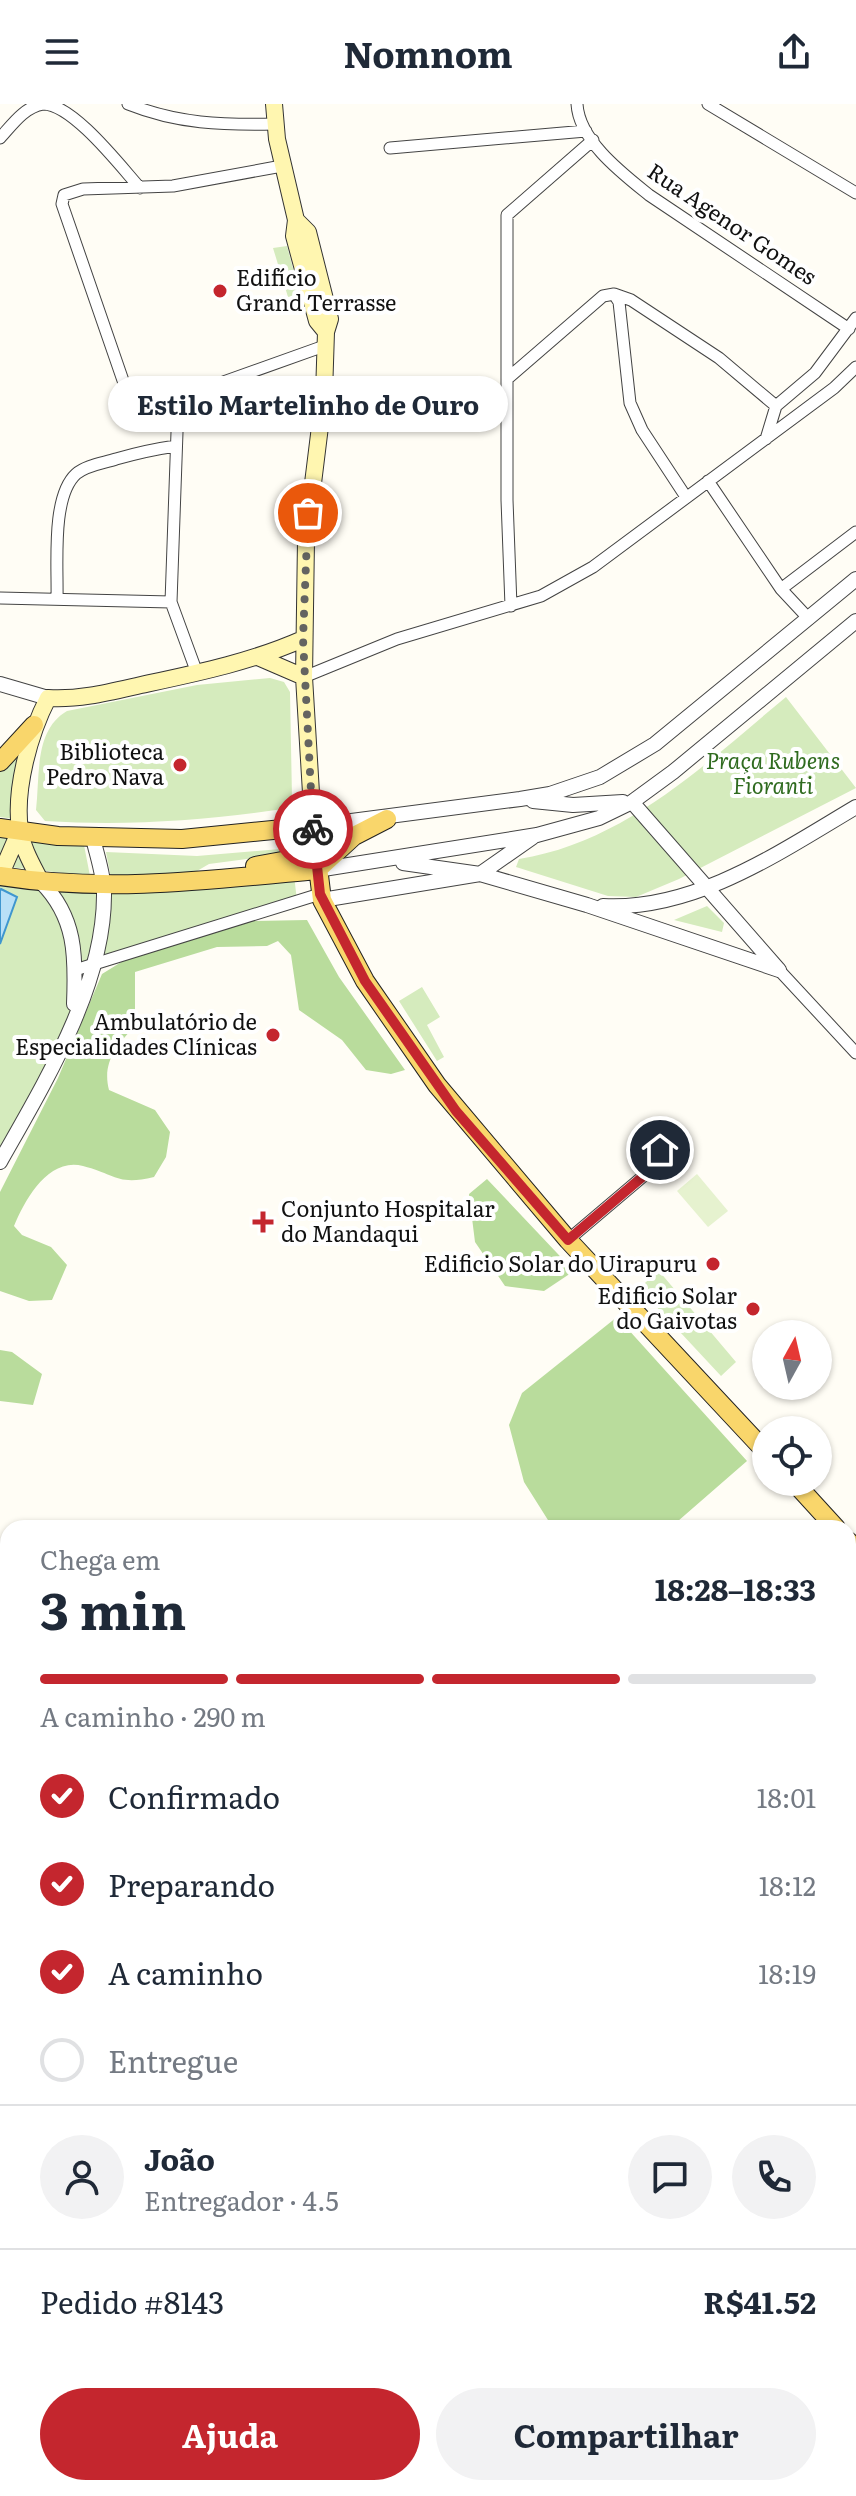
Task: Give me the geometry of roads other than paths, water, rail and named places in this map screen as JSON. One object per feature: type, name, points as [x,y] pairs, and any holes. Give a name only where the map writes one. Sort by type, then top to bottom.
[{"type":"main road","points":[[274,104],[282,166],[296,220],[308,232],[330,319],[306,540],[303,639],[313,826],[321,897],[365,981],[437,1085],[568,1240],[752,1437]]},
{"type":"main road","points":[[0,762],[34,725],[48,698],[92,695],[197,673],[260,658],[303,639]]},
{"type":"main road","points":[[260,658],[304,677]]},
{"type":"main road","points":[[34,725],[20,830],[0,876],[41,882],[104,885],[215,879],[255,866],[316,862],[354,836],[387,819]]},
{"type":"main road","points":[[0,828],[93,838],[199,839],[313,826]]},
{"type":"main road","points":[[20,830],[41,882]]},
{"type":"main road","points":[[807,1496],[829,1520]]},
{"type":"street","points":[[128,104],[160,117],[198,124],[275,124]]},
{"type":"street","name":"Rua Agenor Gomes","points":[[577,104],[580,121],[621,173],[849,329]]},
{"type":"street","points":[[708,104],[856,193]]},
{"type":"street","points":[[0,138],[23,114],[51,105],[78,119],[140,188]]},
{"type":"street","points":[[390,148],[590,135]]},
{"type":"street","points":[[511,606],[507,215],[590,135]]},
{"type":"street","points":[[128,395],[62,204],[64,195],[69,191],[173,186],[282,166]]},
{"type":"street","points":[[507,379],[603,296],[614,294],[631,300],[708,350],[776,406],[777,412],[766,439]]},
{"type":"street","points":[[614,294],[619,302],[630,403],[642,430],[684,494]]},
{"type":"street","points":[[776,406],[815,373],[856,318]]},
{"type":"street","points":[[197,673],[171,602],[178,404],[184,396],[326,338]]},
{"type":"street","points":[[304,677],[397,639],[541,596],[593,567],[684,494],[708,481],[766,439],[856,367]]},
{"type":"street","points":[[57,599],[60,515],[63,492],[72,479],[83,469],[151,449],[176,446]]},
{"type":"street","points":[[708,481],[781,589],[809,619]]},
{"type":"street","points":[[781,589],[856,532]]},
{"type":"street","points":[[313,826],[387,819],[550,794],[600,777],[655,744],[856,579]]},
{"type":"street","points":[[0,598],[171,602]]},
{"type":"street","points":[[389,861],[537,835],[599,818],[632,802],[856,621]]},
{"type":"street","points":[[0,684],[48,698]]},
{"type":"street","points":[[520,799],[565,805],[632,802]]},
{"type":"street","points":[[632,802],[856,1053]]},
{"type":"street","points":[[587,905],[653,905],[709,886],[784,850],[856,807]]},
{"type":"street","points":[[75,970],[321,897],[480,874],[537,835]]},
{"type":"street","points":[[0,1162],[49,1074],[93,965],[102,922],[104,885],[93,838]]},
{"type":"street","points":[[316,862],[389,861],[480,874],[587,905],[779,970]]},
{"type":"street","points":[[41,882],[58,899],[68,918],[75,970],[73,1020]]},
{"type":"street","points":[[568,1240],[660,1162],[660,1150],[645,1133]]},
{"type":"water","points":[[0,891],[17,897],[0,944]]},
{"type":"place","name":"Edifício Grand Terrasse","points":[[220,291]]},
{"type":"place","name":"Estilo Martelinho de Ouro","points":[[308,513]]},
{"type":"place","name":"Biblioteca Pedro Nava","points":[[180,765]]},
{"type":"place","name":"Ambulatório de Especialidades Clínicas","points":[[273,1035]]},
{"type":"place","name":"Conjunto Hospitalar do Mandaqui","points":[[263,1222]]},
{"type":"place","name":"Edificio Solar do Uirapuru","points":[[713,1264]]},
{"type":"place","name":"Edificio Solar do Gaivotas","points":[[753,1309]]},
{"type":"park label","name":"Praça Rubens Fioranti","points":[[773,774]]}]
